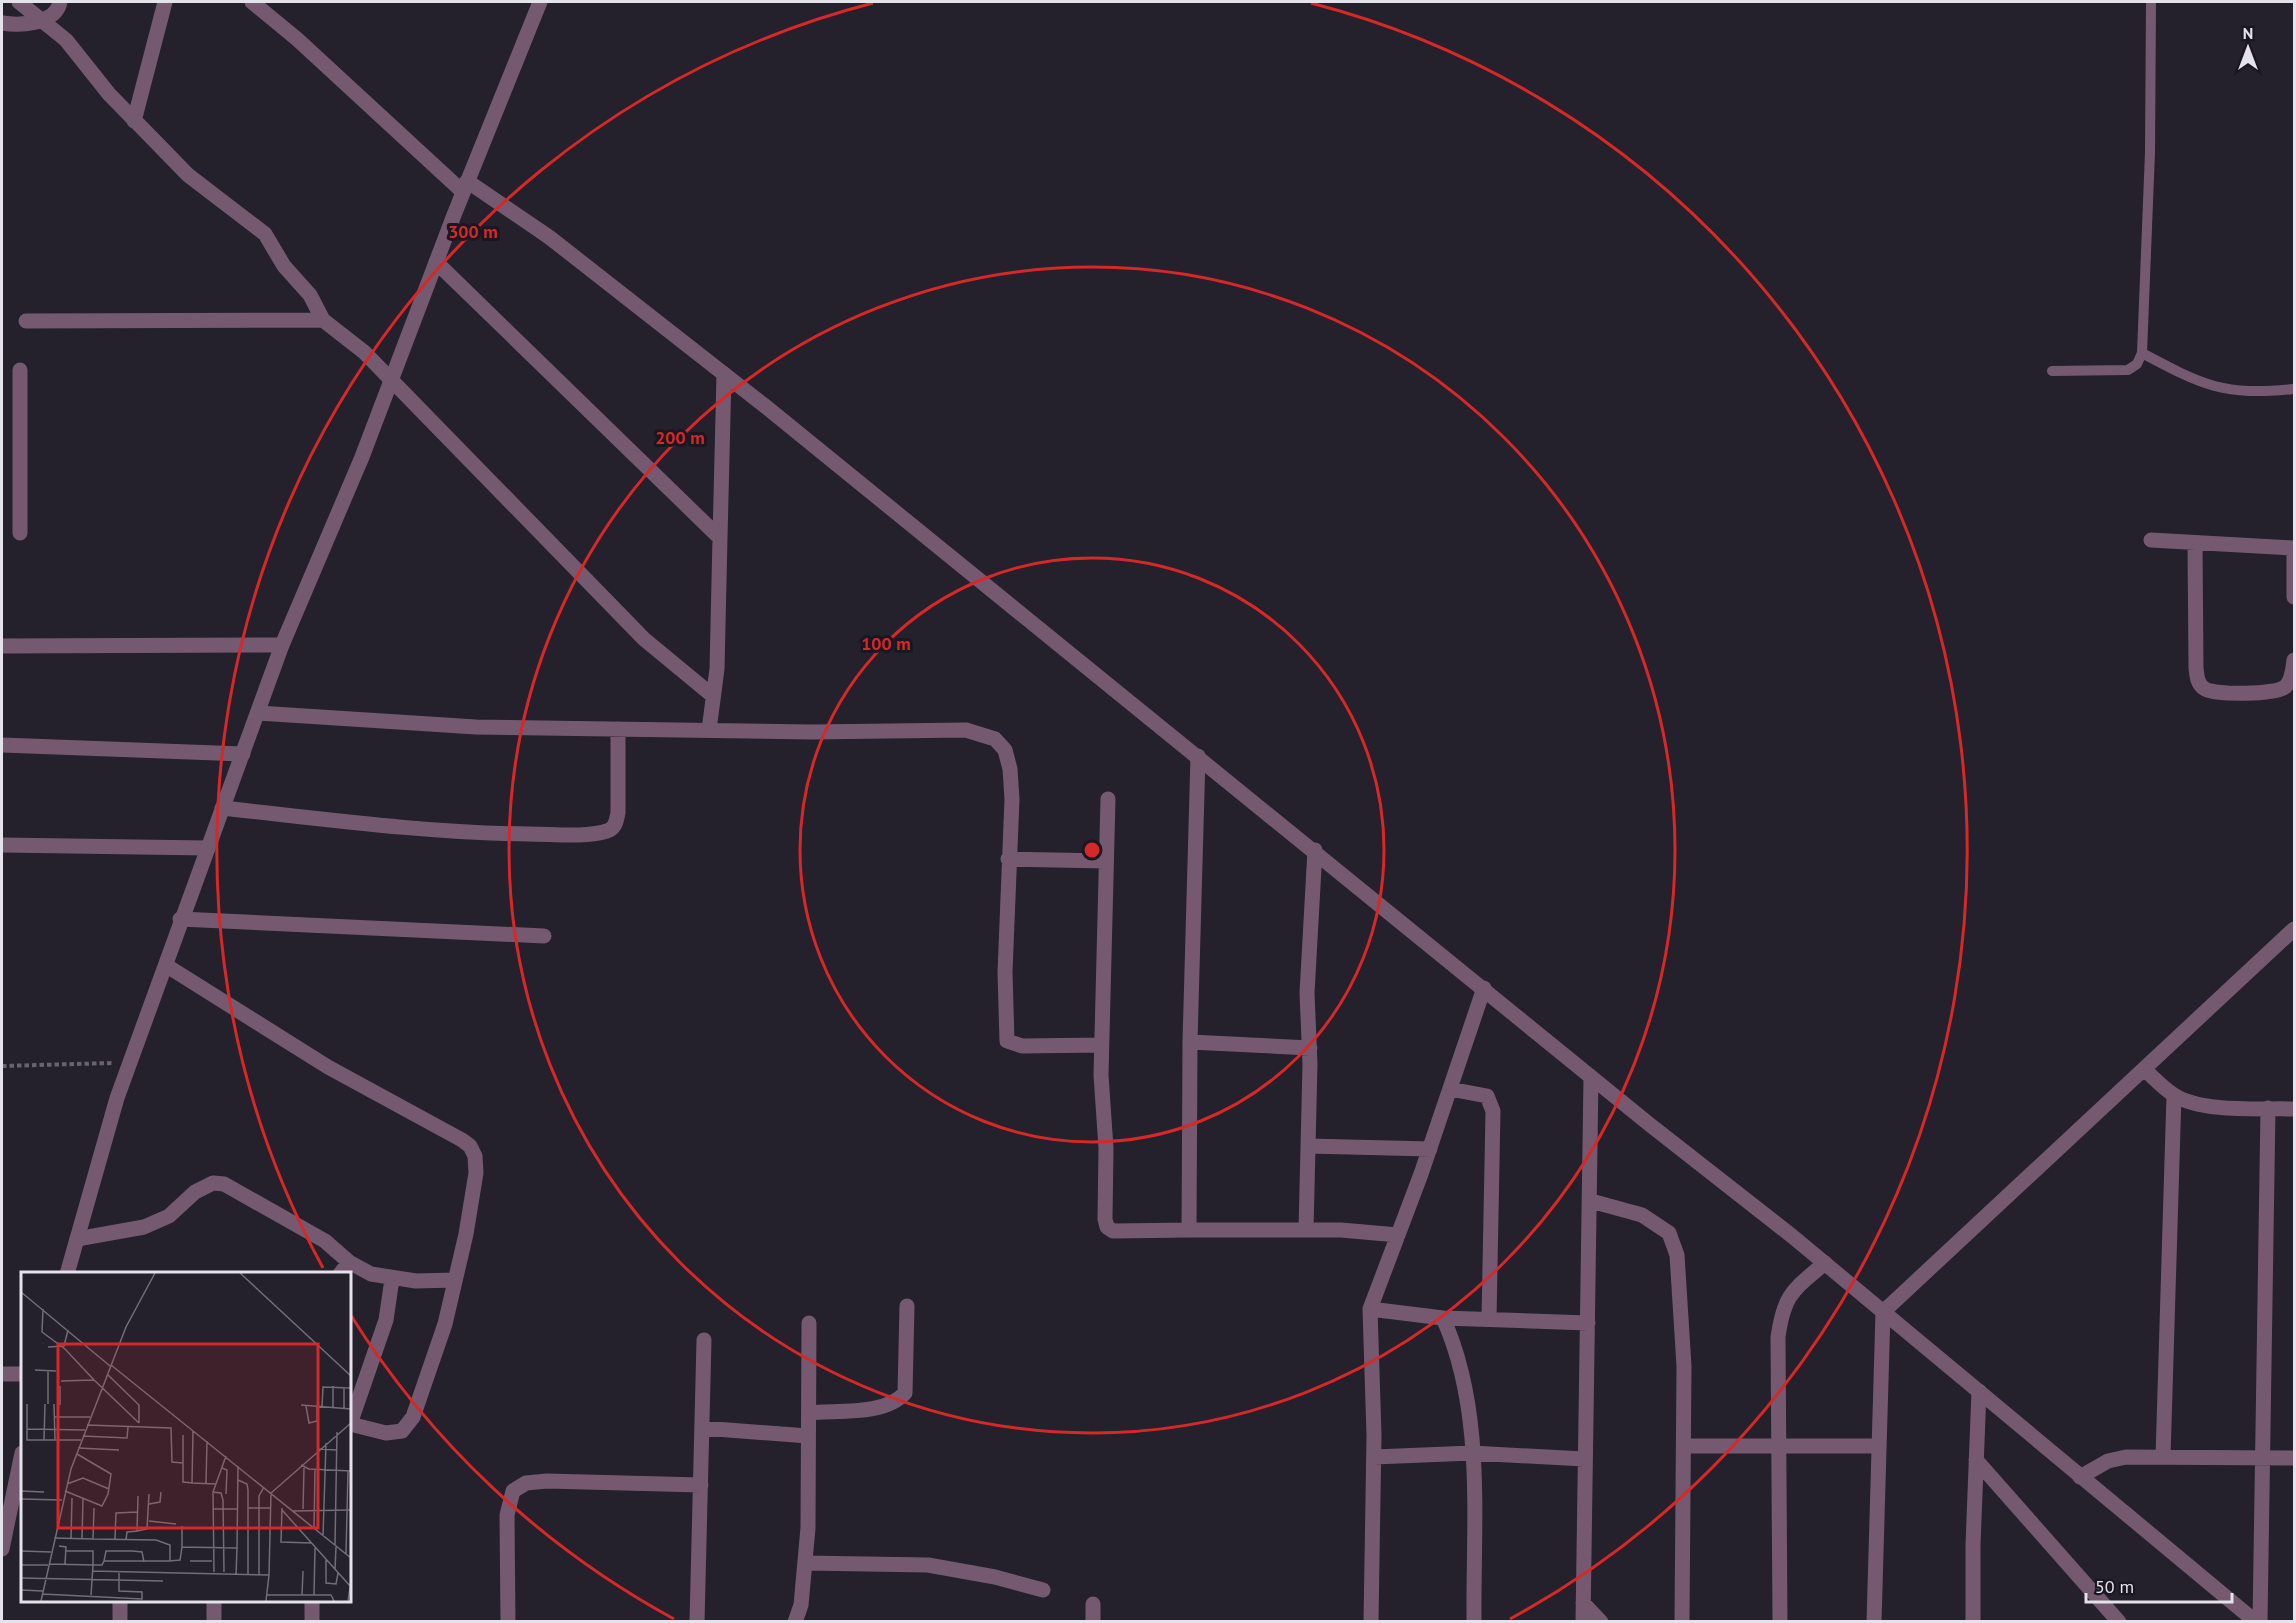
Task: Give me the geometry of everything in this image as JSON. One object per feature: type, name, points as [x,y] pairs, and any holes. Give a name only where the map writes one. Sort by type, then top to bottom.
[{"type":"street","points":[[19,2],[66,40],[134,121],[188,175],[265,234],[284,266],[310,295],[323,320],[364,352],[644,639],[713,696]]},
{"type":"street","points":[[2,22],[18,25],[56,14],[60,2]]},
{"type":"street","points":[[134,121],[165,2]]},
{"type":"street","points":[[252,2],[467,183],[549,237],[724,374],[1315,850],[1591,1077],[1825,1263],[2258,1622]]},
{"type":"street","points":[[68,1272],[117,1098],[167,966],[180,920],[282,645],[362,457],[436,262],[540,2]]},
{"type":"street","points":[[436,262],[720,538]]},
{"type":"street","points":[[26,321],[323,320]]},
{"type":"street","points":[[20,370],[20,533]]},
{"type":"street","points":[[709,730],[717,658],[724,374]]},
{"type":"street","points":[[2151,540],[2294,548],[2295,597]]},
{"type":"street","points":[[2195,543],[2197,680],[2204,688],[2216,693],[2270,692],[2285,687],[2290,680],[2295,660]]},
{"type":"street","points":[[2,646],[282,645]]},
{"type":"street","points":[[258,713],[476,727],[966,730],[995,739],[1005,750],[1010,769],[1012,799],[1008,859],[1005,992],[1007,1041],[1022,1046],[1101,1045]]},
{"type":"street","points":[[222,808],[393,826],[504,834],[579,834],[609,831],[615,826],[618,813],[618,729]]},
{"type":"street","points":[[2,745],[243,754]]},
{"type":"street","points":[[1189,1230],[1190,1042],[1198,756]]},
{"type":"street","points":[[1108,799],[1101,1045],[1107,1227],[1113,1231],[1129,1233],[1189,1230],[1305,1230],[1398,1235]]},
{"type":"street","points":[[2,845],[207,848]]},
{"type":"street","points":[[1305,1230],[1310,1048],[1307,993],[1315,850]]},
{"type":"street","points":[[1008,859],[1106,861]]},
{"type":"street","points":[[180,920],[544,936]]},
{"type":"street","points":[[1874,1622],[1883,1312],[2295,929]]},
{"type":"street","points":[[167,966],[328,1067],[470,1146],[475,1156],[476,1173],[445,1324],[413,1417],[402,1431],[386,1432],[351,1424]]},
{"type":"street","points":[[1371,1622],[1374,1457],[1370,1309],[1430,1149],[1484,988]]},
{"type":"street","points":[[1190,1042],[1310,1048]]},
{"type":"street","points":[[2145,1070],[2174,1095],[2216,1106],[2295,1109]]},
{"type":"street","points":[[1583,1622],[1591,1077]]},
{"type":"street","points":[[1450,1089],[1487,1096],[1493,1111],[1489,1319]]},
{"type":"street","points":[[2163,1457],[2174,1095]]},
{"type":"street","points":[[2258,1622],[2268,1108]]},
{"type":"street","points":[[1308,1146],[1430,1149]]},
{"type":"street","points":[[77,1239],[144,1227],[170,1216],[195,1192],[213,1183],[225,1184],[326,1240],[345,1268],[392,1279],[455,1280]]},
{"type":"street","points":[[1590,1201],[1642,1215],[1669,1233],[1677,1255],[1681,1285],[1684,1366],[1682,1622]]},
{"type":"street","points":[[1780,1622],[1778,1337],[1781,1315],[1791,1292],[1825,1263]]},
{"type":"street","points":[[351,1421],[384,1328],[392,1279]]},
{"type":"street","points":[[809,1413],[885,1407],[897,1402],[905,1394],[907,1306]]},
{"type":"street","points":[[1370,1309],[1443,1318],[1588,1323]]},
{"type":"street","points":[[1443,1318],[1463,1372],[1472,1453],[1474,1622]]},
{"type":"street","points":[[795,1622],[801,1605],[805,1563],[809,1323]]},
{"type":"street","points":[[697,1622],[704,1340]]},
{"type":"street","points":[[2,1374],[21,1374]]},
{"type":"street","points":[[1973,1622],[1978,1391]]},
{"type":"street","points":[[702,1428],[808,1436]]},
{"type":"street","points":[[1684,1446],[1880,1446]]},
{"type":"street","points":[[1374,1457],[1472,1453],[1584,1459]]},
{"type":"street","points":[[2080,1476],[2108,1461],[2126,1457],[2295,1458]]},
{"type":"street","points":[[2,1549],[21,1458]]},
{"type":"street","points":[[1976,1460],[2119,1622]]},
{"type":"street","points":[[508,1622],[507,1515],[513,1491],[526,1483],[547,1481],[700,1485]]},
{"type":"street","points":[[805,1563],[928,1565],[995,1577],[1043,1590]]},
{"type":"street","points":[[120,1602],[120,1622]]},
{"type":"street","points":[[214,1602],[214,1622]]},
{"type":"street","points":[[312,1602],[312,1622]]},
{"type":"street","points":[[1583,1603],[1601,1622]]},
{"type":"street","points":[[1093,1604],[1093,1622]]},
{"type":"lane","points":[[2052,370],[2128,370],[2137,364],[2142,353],[2150,152],[2151,2]]},
{"type":"lane","points":[[2142,353],[2206,386],[2256,393],[2295,389]]},
{"type":"path","points":[[2,1066],[130,1062]]}]
